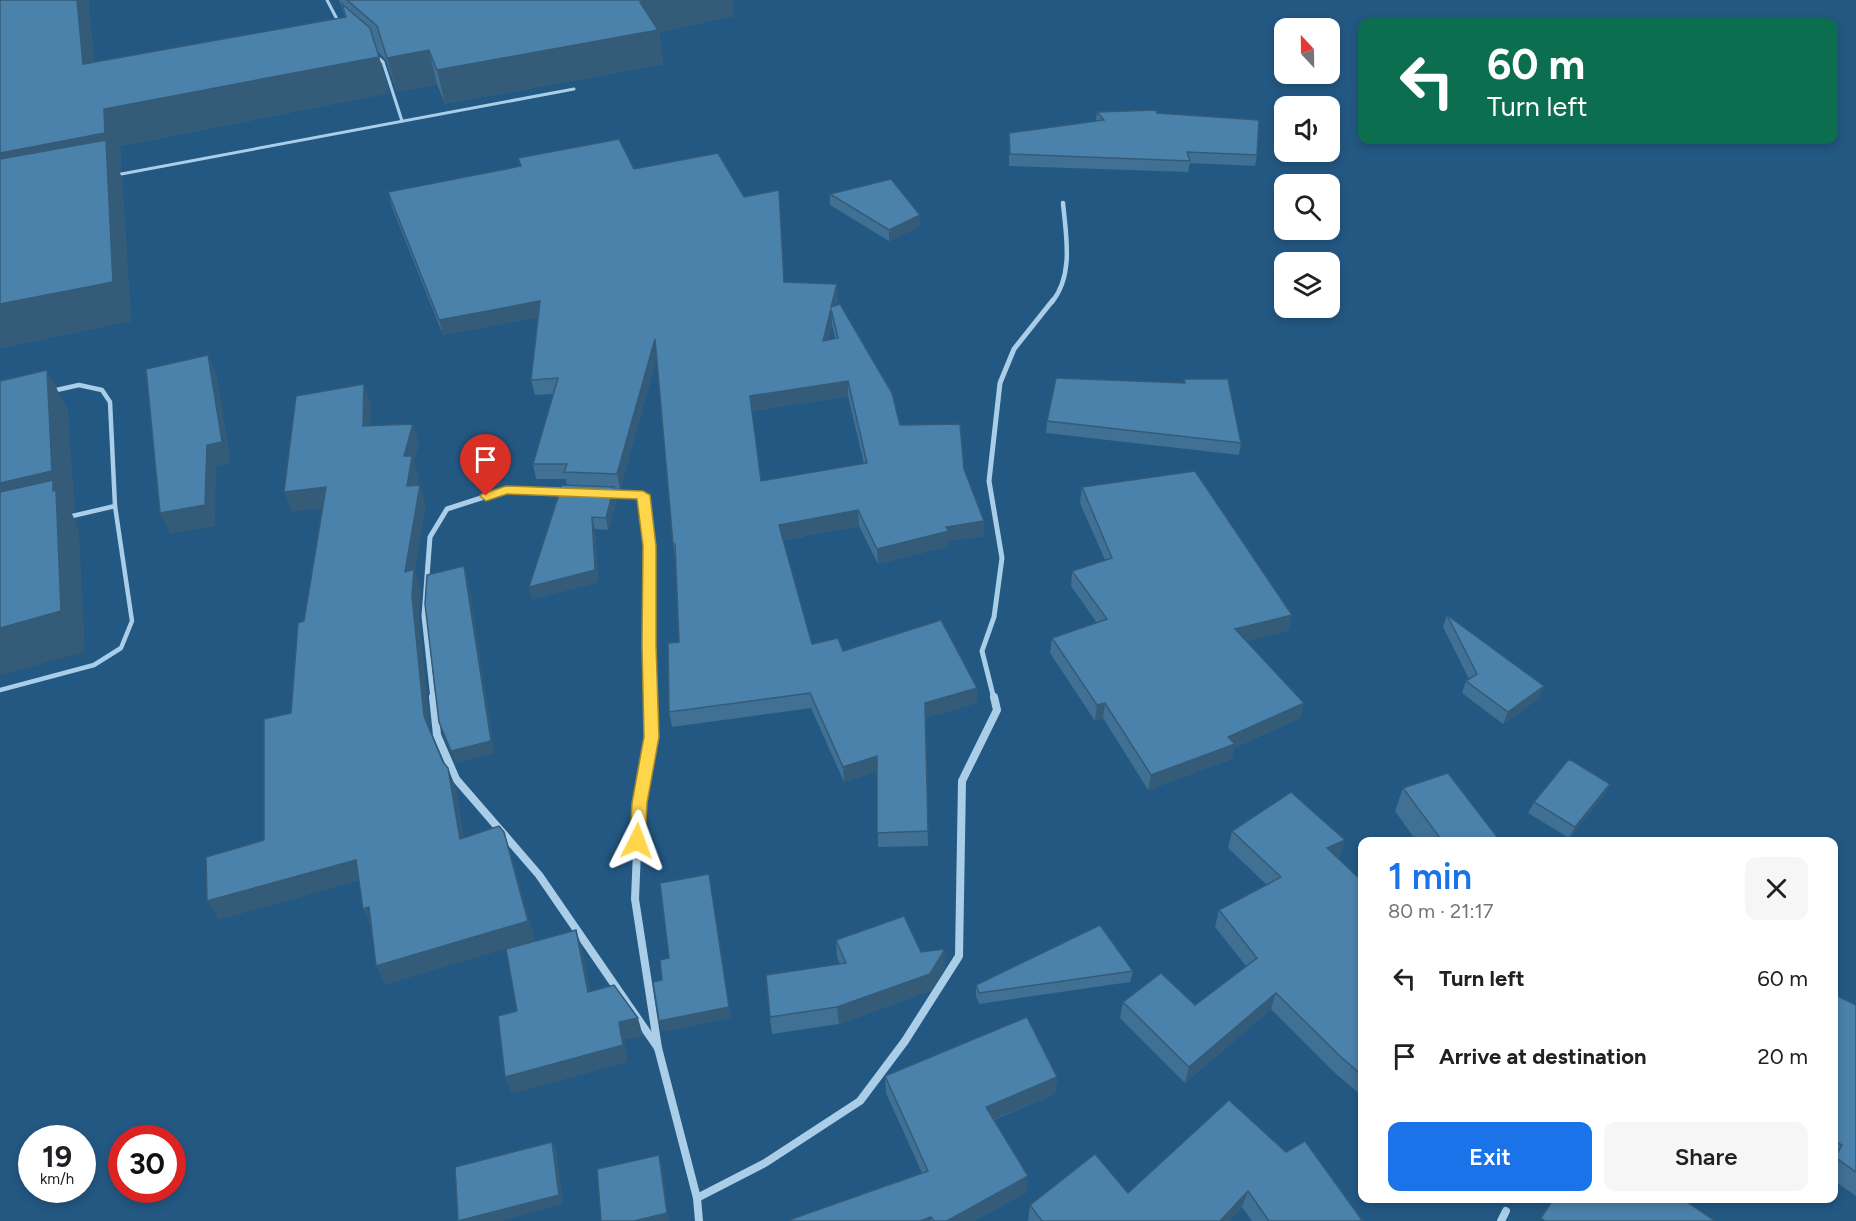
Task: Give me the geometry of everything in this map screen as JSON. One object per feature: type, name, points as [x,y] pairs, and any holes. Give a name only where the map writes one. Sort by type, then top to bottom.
[{"type":"street","points":[[697,1198],[765,1163],[860,1101],[905,1041],[959,956],[962,781],[997,710],[982,651],[994,617],[1002,558],[989,481],[1000,383],[1014,349],[1060,292],[1068,251],[1063,203]]},
{"type":"street","points":[[574,493],[506,490],[447,510],[430,537],[424,616],[437,735],[456,778],[538,875],[658,1048]]},
{"type":"street","points":[[597,494],[643,495],[650,546],[649,645],[652,737],[639,803],[635,899],[658,1048],[697,1198],[699,1221]]},
{"type":"street","points":[[1502,1221],[1506,1211]]},
{"type":"lane","points":[[327,0],[334,18],[342,25]]},
{"type":"lane","points":[[375,54],[383,62],[402,121]]},
{"type":"lane","points":[[115,175],[574,89]]},
{"type":"lane","points":[[0,690],[94,665],[122,648],[132,621],[115,506],[110,402],[102,390],[78,386],[45,393]]},
{"type":"lane","points":[[57,520],[115,506]]},
{"type":"building","points":[[0,0],[77,0],[83,64],[346,17],[342,4],[370,28],[379,57],[104,109],[105,133],[0,153]]},
{"type":"building","points":[[347,0],[651,0],[640,2],[658,30],[437,70],[429,50],[387,58],[377,26]]},
{"type":"building","points":[[1156,110],[1157,113],[1259,120],[1257,155],[1187,152],[1190,161],[1010,154],[1009,133],[1104,120],[1097,112]]},
{"type":"building","points":[[619,139],[634,169],[718,153],[744,197],[779,190],[784,282],[837,284],[831,307],[840,304],[892,393],[900,425],[960,424],[964,469],[984,521],[946,527],[949,531],[877,549],[858,510],[779,525],[812,644],[838,638],[843,651],[941,620],[977,688],[925,703],[928,831],[877,833],[877,756],[843,767],[810,693],[669,712],[668,643],[679,642],[675,544],[673,544],[655,339],[617,474],[564,472],[567,464],[533,464],[558,378],[531,380],[540,301],[439,320],[388,192],[521,166],[518,158]],"holes":[[[831,309],[838,338],[823,341]],[[848,381],[867,463],[761,481],[750,396]]]},
{"type":"building","points":[[106,140],[113,282],[0,304],[0,159]]},
{"type":"building","points":[[891,179],[920,215],[889,230],[830,194]]},
{"type":"building","points":[[208,355],[222,442],[207,445],[205,505],[160,513],[146,369]]},
{"type":"building","points":[[47,370],[52,471],[0,483],[0,381]]},
{"type":"building","points":[[1056,378],[1185,383],[1184,379],[1228,379],[1241,443],[1047,421]]},
{"type":"building","points":[[364,384],[363,426],[413,424],[404,456],[412,456],[407,486],[420,485],[405,572],[414,569],[412,596],[424,716],[443,762],[448,768],[460,839],[499,826],[504,832],[528,921],[376,966],[369,907],[363,909],[356,860],[207,901],[206,857],[264,840],[264,719],[291,713],[298,623],[304,621],[326,487],[284,492],[296,396]]},
{"type":"building","points":[[1195,471],[1292,615],[1235,629],[1304,703],[1228,737],[1235,744],[1151,775],[1105,703],[1097,705],[1052,638],[1107,619],[1072,571],[1112,558],[1082,487]]},
{"type":"building","points":[[53,480],[53,491],[56,490],[61,611],[0,628],[0,492]]},
{"type":"building","points":[[562,485],[614,487],[606,518],[592,517],[595,570],[529,587]]},
{"type":"building","points":[[464,566],[491,741],[451,751],[439,722],[425,604],[427,575]]},
{"type":"building","points":[[1447,615],[1544,686],[1508,712],[1466,681],[1477,674]]},
{"type":"building","points":[[1569,759],[1610,784],[1575,827],[1534,802]]},
{"type":"building","points":[[1448,773],[1497,837],[1439,837],[1403,788]]},
{"type":"building","points":[[1291,792],[1345,840],[1327,848],[1358,877],[1358,1072],[1276,993],[1189,1067],[1123,1002],[1161,973],[1195,1005],[1257,958],[1219,910],[1281,877],[1232,831]]},
{"type":"building","points":[[709,874],[729,1007],[659,1021],[653,982],[662,980],[660,960],[669,958],[660,883]]},
{"type":"building","points":[[904,916],[921,952],[945,949],[930,974],[837,1007],[770,1017],[766,975],[846,963],[836,940]]},
{"type":"building","points":[[1100,925],[1133,971],[979,993],[976,985]]},
{"type":"building","points":[[576,930],[588,992],[614,985],[638,1018],[619,1022],[623,1045],[505,1077],[498,1016],[517,1011],[506,949]]},
{"type":"building","points":[[1838,996],[1856,1005],[1856,1172],[1838,1159],[1838,1152],[1842,1145],[1838,1143]]},
{"type":"building","points":[[1027,1017],[1057,1077],[986,1107],[1028,1176],[947,1221],[934,1221],[931,1217],[920,1221],[789,1221],[928,1171],[885,1076]]},
{"type":"building","points":[[1229,1100],[1286,1152],[1305,1141],[1362,1220],[1269,1221],[1248,1191],[1220,1221],[1042,1221],[1030,1205],[1095,1154],[1128,1193]]},
{"type":"building","points":[[552,1142],[559,1195],[458,1221],[455,1167]]},
{"type":"building","points":[[659,1155],[667,1213],[634,1221],[601,1221],[597,1169]]},
{"type":"building","points":[[1551,1203],[1688,1203],[1715,1221],[1545,1221],[1541,1218]]},
{"type":"route","points":[[486,496],[506,490],[643,495],[650,546],[649,645],[652,737],[639,803],[637,841]]}]
